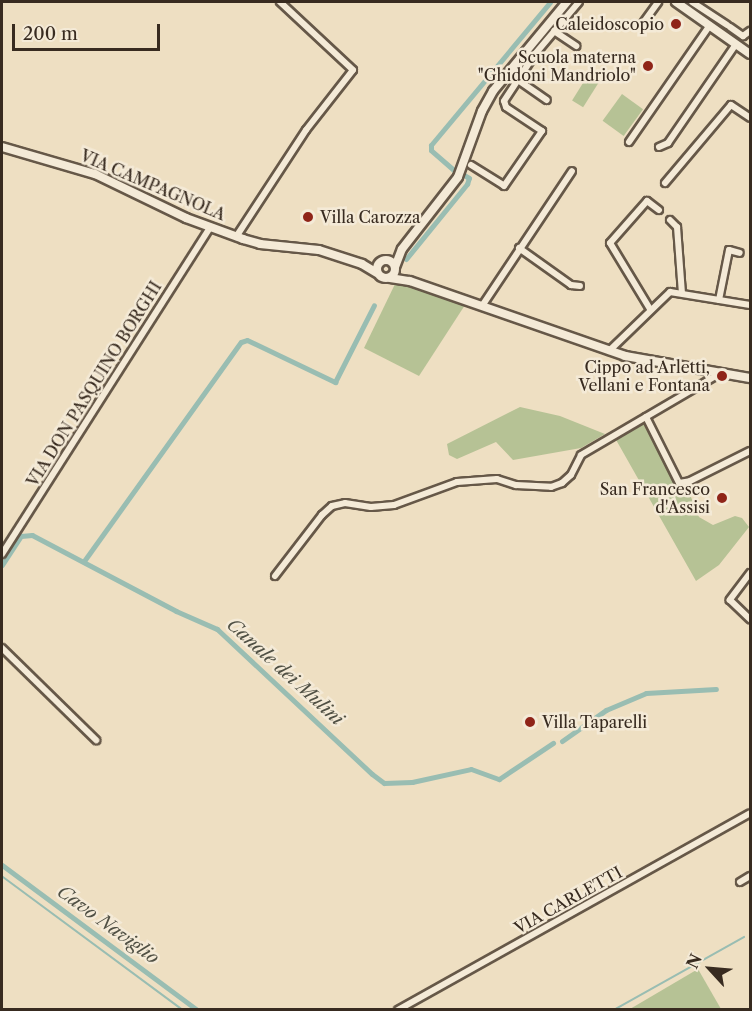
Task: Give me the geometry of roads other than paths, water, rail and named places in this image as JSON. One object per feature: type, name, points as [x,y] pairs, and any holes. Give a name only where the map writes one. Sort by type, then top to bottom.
[{"type":"main road","points":[[390,278],[402,249],[458,177],[482,111],[493,91],[567,2]]},
{"type":"main road","points":[[676,2],[710,25],[727,28],[736,44],[750,54]]},
{"type":"main road","name":"VIA CAMPAGNOLA","points":[[2,147],[95,174],[210,228],[236,237],[260,244],[319,250],[362,264],[384,279],[410,281],[637,359],[750,378]]},
{"type":"main road","points":[[377,273],[383,261],[402,249]]},
{"type":"main road","name":"VIA CAMPAGNOLA","points":[[362,264],[383,261],[410,281]]},
{"type":"street","points":[[236,237],[306,130],[353,69],[280,2]]},
{"type":"street","points":[[471,165],[504,186],[542,131],[506,107],[504,101],[554,31],[579,2]]},
{"type":"street","points":[[643,22],[658,2]]},
{"type":"street","points":[[692,2],[727,28],[743,36],[750,31]]},
{"type":"street","points":[[629,142],[710,25]]},
{"type":"street","points":[[554,31],[576,46]]},
{"type":"street","points":[[659,147],[668,143],[736,44]]},
{"type":"street","points":[[518,80],[547,100]]},
{"type":"street","points":[[665,183],[731,105],[750,118]]},
{"type":"street","points":[[482,306],[572,171]]},
{"type":"street","points":[[650,309],[610,243],[647,201],[659,210]]},
{"type":"street","points":[[670,220],[677,227],[682,293]]},
{"type":"street","name":"VIA DON PASQUINO BORGHI","points":[[2,554],[210,228]]},
{"type":"street","points":[[519,248],[571,285],[580,286]]},
{"type":"street","points":[[719,300],[729,250],[740,253]]},
{"type":"street","points":[[609,351],[670,292],[750,305]]},
{"type":"street","points":[[275,576],[322,515],[332,506],[345,503],[371,507],[394,505],[458,482],[497,479],[516,485],[551,487],[562,483],[571,475],[581,455],[722,373]]},
{"type":"street","points":[[646,417],[679,483],[690,481],[750,451]]},
{"type":"street","points":[[750,573],[730,600],[750,619]]},
{"type":"street","points":[[2,648],[96,740]]},
{"type":"street","name":"VIA CARLETTI","points":[[398,1010],[750,813]]},
{"type":"street","points":[[740,882],[750,876]]},
{"type":"waterway","points":[[456,172],[431,150],[431,145],[550,2]]},
{"type":"waterway","points":[[406,259],[467,184],[469,178],[464,175]]},
{"type":"waterway","points":[[84,561],[241,342],[247,340],[335,382],[374,305]]},
{"type":"waterway","name":"Canale dei Mulini","points":[[2,565],[21,536],[32,535],[176,611],[217,629],[384,783],[412,782],[471,769],[499,779],[553,743]]},
{"type":"waterway","name":"Canale dei Mulini","points":[[562,741],[606,710],[646,693],[716,689]]},
{"type":"waterway","points":[[712,838],[746,819]]},
{"type":"waterway","points":[[664,864],[674,859]]},
{"type":"waterway","name":"Cavo Naviglio","points":[[2,865],[197,1010]]},
{"type":"waterway","points":[[2,876],[183,1010]]},
{"type":"waterway","points":[[614,1010],[744,937]]},
{"type":"place","name":"Caleidoscopio","points":[[676,24]]},
{"type":"place","name":"Scuola materna \"Ghidoni Mandriolo\"","points":[[648,66]]},
{"type":"place","name":"Villa Carozza","points":[[308,217]]},
{"type":"place","name":"Cippo ad Arletti, Vellani e Fontana","points":[[722,376]]},
{"type":"place","name":"San Francesco d'Assisi","points":[[722,498]]},
{"type":"place","name":"Villa Taparelli","points":[[530,722]]}]
